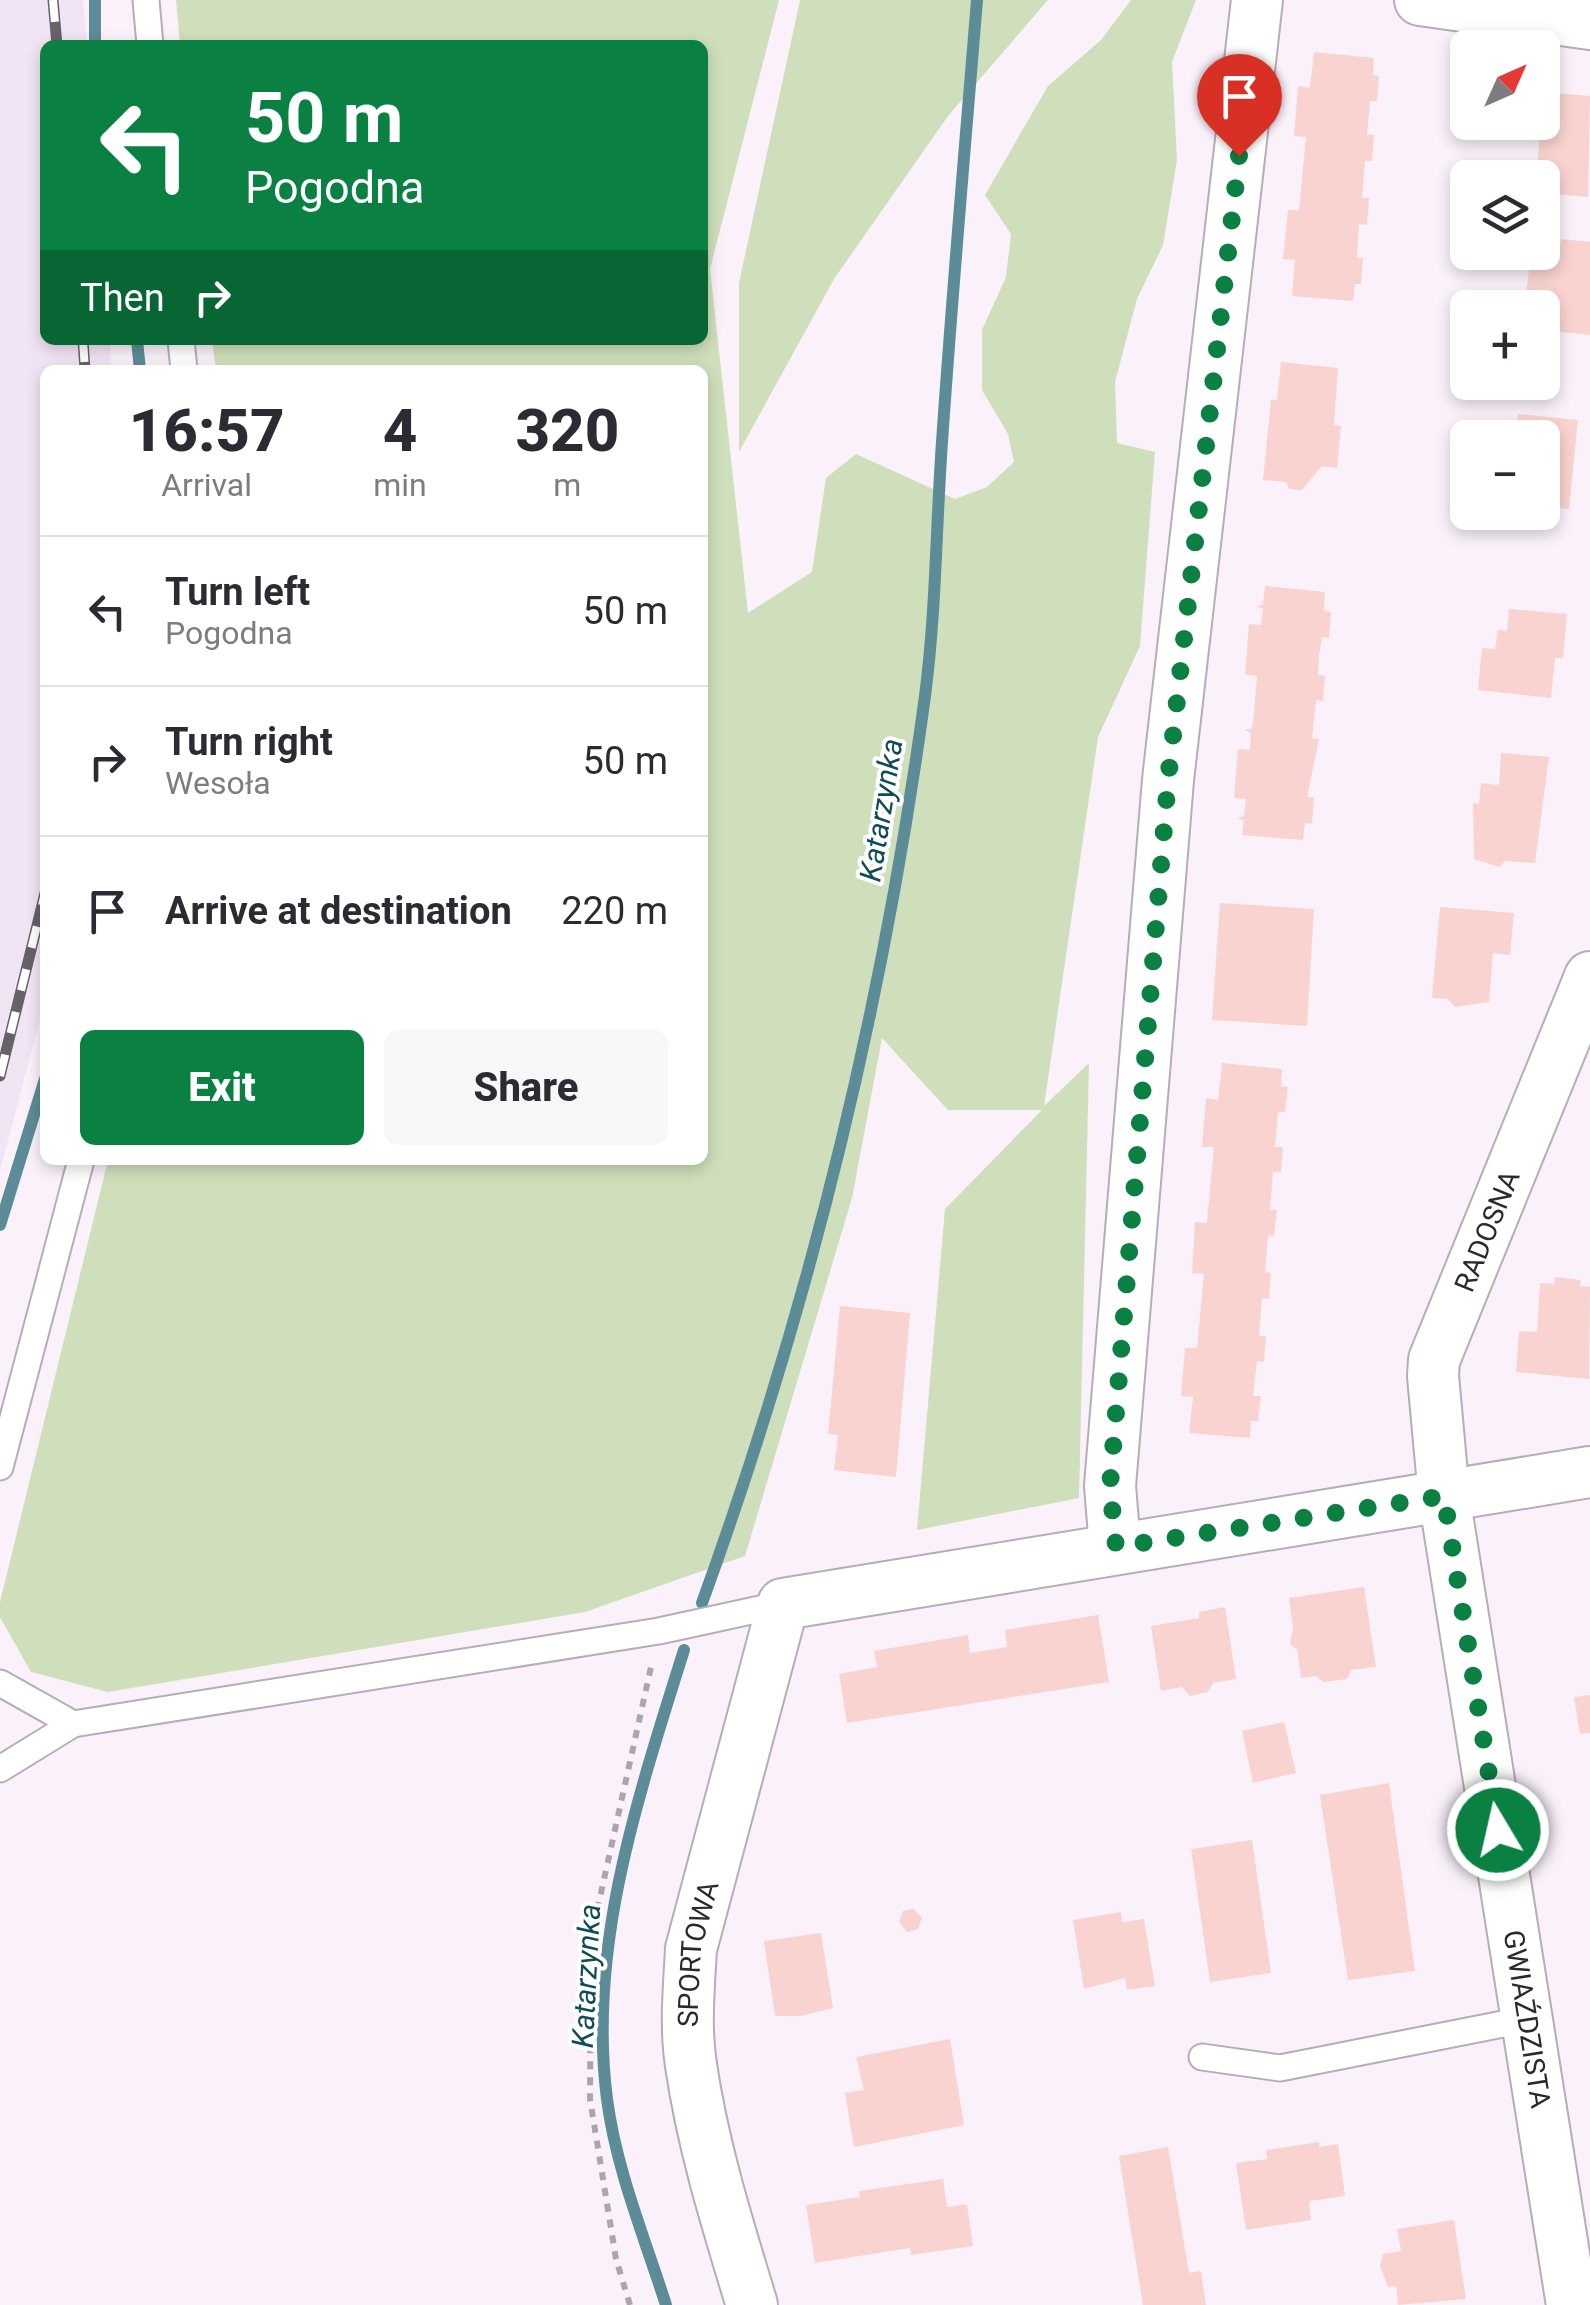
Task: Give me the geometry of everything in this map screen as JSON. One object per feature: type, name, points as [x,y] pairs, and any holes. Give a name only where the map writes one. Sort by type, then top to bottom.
[{"type":"street","points":[[1116,1547],[1110,1486],[1168,780],[1257,0]]},
{"type":"street","points":[[1420,0],[1590,24]]},
{"type":"street","name":"RADOSNA","points":[[1444,1496],[1434,1360],[1590,976]]},
{"type":"street","points":[[783,1604],[1590,1472]]},
{"type":"street","name":"GWIAŹDZISTA","points":[[1444,1496],[1572,2305]]},
{"type":"street","name":"SPORTOWA","points":[[752,2305],[714,2180],[690,2062],[688,2007],[695,1932],[783,1604]]},
{"type":"lane","points":[[146,0],[150,40]]},
{"type":"lane","points":[[0,1467],[79,1165]]},
{"type":"lane","points":[[0,1770],[72,1724],[659,1632],[783,1604]]},
{"type":"lane","points":[[0,1683],[72,1724]]},
{"type":"lane","points":[[1202,2057],[1280,2068],[1528,2019]]},
{"type":"path","points":[[630,2305],[616,2258],[590,2099],[590,1938],[659,1632]]},
{"type":"shaded area","points":[[0,0],[83,0],[87,40],[40,40],[40,345],[110,345],[111,365],[40,365],[40,1019],[0,1171]]},
{"type":"green space","points":[[176,0],[779,0],[710,269],[748,613],[812,572],[826,478],[856,454],[955,499],[987,487],[1014,462],[1008,434],[982,390],[982,330],[1006,277],[1011,234],[985,195],[1048,86],[1101,40],[1131,0],[1196,0],[1172,62],[1177,160],[1163,245],[1137,299],[1115,382],[1117,443],[1155,452],[1140,646],[1098,737],[1044,1106],[1089,1063],[1079,1498],[917,1530],[945,1209],[1042,1110],[948,1110],[882,1038],[852,1198],[745,1556],[585,1612],[108,1692],[31,1672],[0,1617],[0,1602],[107,1165],[708,1165],[708,365],[215,365],[213,345],[708,345],[708,40],[180,40]]},
{"type":"green space","points":[[800,0],[1048,0],[948,116],[834,279],[739,452],[739,283]]},
{"type":"building","points":[[1314,52],[1374,58],[1373,75],[1379,76],[1377,101],[1370,101],[1367,134],[1374,135],[1372,161],[1365,161],[1362,198],[1369,198],[1367,225],[1359,224],[1357,258],[1363,258],[1361,284],[1355,284],[1353,301],[1292,296],[1295,260],[1283,259],[1288,210],[1299,210],[1306,137],[1294,136],[1298,86],[1310,88]]},
{"type":"building","points":[[1560,93],[1590,96],[1588,197],[1560,195],[1560,160],[1538,160],[1540,140],[1560,140]]},
{"type":"building","points":[[1561,239],[1590,242],[1590,335],[1560,332],[1560,290],[1527,290],[1529,270],[1560,270]]},
{"type":"building","points":[[1281,362],[1338,368],[1334,425],[1341,426],[1337,468],[1322,466],[1302,490],[1289,489],[1286,482],[1263,480],[1271,400],[1277,400]]},
{"type":"building","points":[[1518,414],[1578,420],[1569,509],[1560,508],[1560,420],[1517,420]]},
{"type":"building","points":[[1265,586],[1325,592],[1324,611],[1331,612],[1329,638],[1322,637],[1319,655],[1318,675],[1325,676],[1323,701],[1316,700],[1312,738],[1319,739],[1307,797],[1314,797],[1312,824],[1305,823],[1303,840],[1242,835],[1244,820],[1237,819],[1244,816],[1246,799],[1234,798],[1238,749],[1250,750],[1251,734],[1245,729],[1252,729],[1257,676],[1245,675],[1249,624],[1261,625],[1263,608],[1256,607],[1263,604]]},
{"type":"building","points":[[1509,609],[1567,614],[1563,658],[1555,658],[1551,698],[1478,690],[1482,648],[1495,649],[1498,630],[1507,631]]},
{"type":"building","points":[[1501,753],[1549,757],[1535,863],[1505,861],[1499,867],[1474,859],[1473,803],[1479,804],[1481,783],[1499,785]]},
{"type":"building","points":[[1220,903],[1314,909],[1307,1026],[1212,1020]]},
{"type":"building","points":[[1440,907],[1514,913],[1510,955],[1493,953],[1489,1002],[1455,1007],[1448,999],[1432,998]]},
{"type":"building","points":[[1222,1063],[1282,1069],[1281,1086],[1288,1087],[1285,1112],[1278,1112],[1275,1147],[1283,1147],[1281,1172],[1273,1172],[1270,1210],[1277,1210],[1274,1236],[1268,1235],[1265,1272],[1271,1273],[1269,1299],[1262,1298],[1259,1336],[1266,1336],[1264,1362],[1257,1361],[1253,1396],[1261,1396],[1258,1421],[1251,1421],[1250,1438],[1189,1433],[1193,1397],[1181,1396],[1185,1348],[1197,1348],[1204,1274],[1192,1273],[1195,1222],[1207,1223],[1214,1147],[1202,1147],[1206,1098],[1218,1100]]},
{"type":"building","points":[[1555,1277],[1581,1280],[1580,1286],[1590,1287],[1589,1379],[1516,1372],[1519,1331],[1537,1332],[1540,1283],[1554,1284]]},
{"type":"building","points":[[840,1306],[910,1313],[896,1477],[834,1470],[838,1435],[828,1434]]},
{"type":"building","points":[[1364,1587],[1376,1667],[1351,1670],[1347,1679],[1323,1682],[1316,1676],[1301,1678],[1297,1649],[1290,1644],[1293,1628],[1289,1598]]},
{"type":"building","points":[[1225,1607],[1236,1679],[1213,1683],[1208,1692],[1190,1696],[1182,1687],[1161,1691],[1151,1626],[1199,1618],[1199,1612]]},
{"type":"building","points":[[1098,1615],[1109,1682],[847,1723],[839,1674],[877,1667],[874,1651],[968,1635],[970,1653],[1007,1647],[1005,1630]]},
{"type":"building","points":[[1590,1695],[1590,1733],[1580,1734],[1574,1697]]},
{"type":"building","points":[[1284,1722],[1296,1773],[1253,1783],[1242,1731]]},
{"type":"building","points":[[1389,1783],[1415,1971],[1348,1980],[1320,1795]]},
{"type":"building","points":[[1252,1840],[1271,1973],[1210,1982],[1191,1849]]},
{"type":"building","points":[[914,1909],[922,1918],[918,1929],[907,1932],[899,1922],[903,1911]]},
{"type":"building","points":[[1121,1912],[1122,1922],[1144,1919],[1155,1986],[1127,1990],[1125,1978],[1084,1989],[1073,1920]]},
{"type":"building","points":[[821,1933],[833,2008],[801,2016],[775,2016],[764,1941]]},
{"type":"building","points":[[950,2039],[964,2125],[854,2147],[845,2093],[864,2090],[856,2057]]},
{"type":"building","points":[[1319,2142],[1319,2147],[1338,2144],[1345,2196],[1309,2201],[1311,2220],[1246,2230],[1236,2163],[1267,2159],[1266,2150]]},
{"type":"building","points":[[1168,2147],[1189,2273],[1201,2271],[1206,2305],[1143,2305],[1119,2156]]},
{"type":"building","points":[[943,2179],[947,2207],[967,2204],[973,2246],[911,2255],[910,2248],[815,2263],[806,2205],[860,2197],[859,2191]]},
{"type":"building","points":[[1454,2220],[1466,2299],[1398,2305],[1396,2286],[1388,2287],[1380,2266],[1383,2254],[1401,2251],[1397,2229]]},
{"type":"waterway","points":[[95,0],[95,40]]},
{"type":"waterway","name":"Katarzynka","points":[[702,1603],[741,1492],[809,1268],[864,1042],[908,812],[931,633],[977,0]]},
{"type":"waterway","points":[[138,345],[140,365]]},
{"type":"waterway","points":[[0,1225],[40,1095]]},
{"type":"waterway","name":"Katarzynka","points":[[666,2305],[624,2178],[611,2125],[603,2042],[604,1985],[621,1871],[684,1650]]},
{"type":"railway","points":[[53,0],[57,40]]},
{"type":"railway","points":[[83,345],[85,365]]},
{"type":"railway","points":[[0,1076],[40,913]]},
{"type":"route","points":[[1239,156],[1168,780],[1110,1486],[1116,1547],[1444,1496],[1498,1830]]}]
